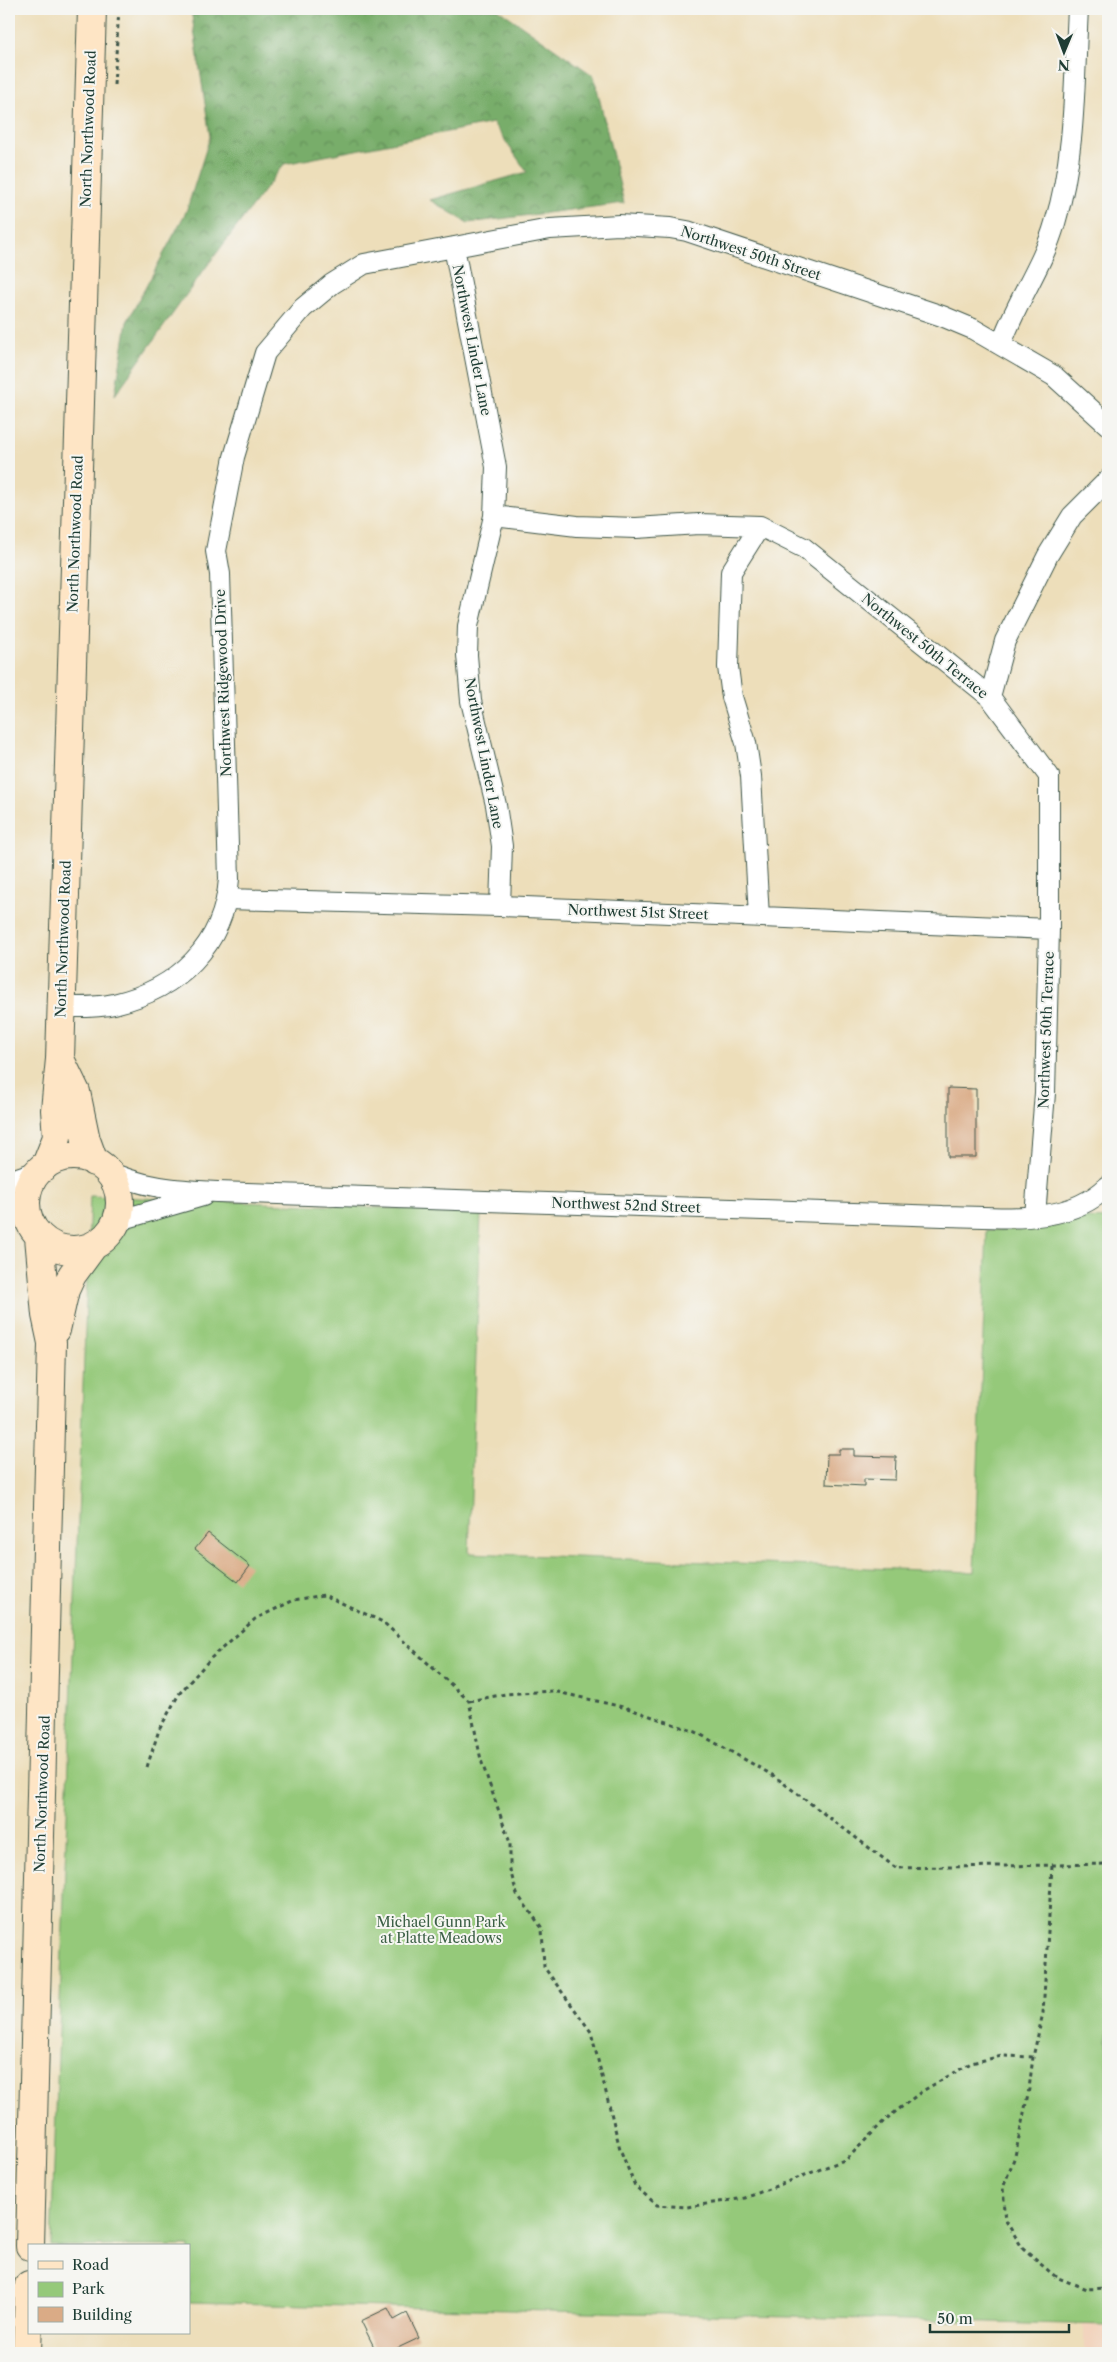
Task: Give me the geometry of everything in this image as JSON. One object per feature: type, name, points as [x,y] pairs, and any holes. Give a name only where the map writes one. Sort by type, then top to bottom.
[{"type":"street","name":"North Northwood Road","points":[[42,1168],[57,1137],[55,1110],[60,1060],[92,9]]},
{"type":"street","points":[[1001,345],[1006,329],[1039,267],[1055,225],[1066,182],[1072,135],[1078,9]]},
{"type":"street","name":"Northwest 50th Street","points":[[332,284],[364,264],[550,229],[618,225],[687,230],[942,316],[1001,345],[1054,376],[1108,425]]},
{"type":"street","name":"Northwest Linder Lane","points":[[454,247],[494,450],[496,475],[494,516],[468,626],[467,655],[471,701],[496,805],[502,846],[500,906]]},
{"type":"street","name":"Northwest Ridgewood Drive","points":[[61,1007],[114,1004],[146,993],[177,978],[198,956],[216,931],[227,899],[229,878],[221,584],[216,551],[234,457],[265,353],[304,308],[332,284]]},
{"type":"street","points":[[990,697],[1005,641],[1048,556],[1072,516],[1108,480]]},
{"type":"street","name":"Northwest 50th Terrace","points":[[494,516],[577,526],[636,528],[699,524],[760,526],[804,548],[990,697],[1048,776],[1049,929],[1045,1093],[1035,1216]]},
{"type":"street","points":[[759,917],[751,776],[746,743],[732,697],[728,668],[731,572],[760,526]]},
{"type":"street","name":"Northwest 51st Street","points":[[227,899],[500,906],[1049,929]]},
{"type":"street","name":"North Northwood Road","points":[[60,1060],[76,1092],[86,1140],[99,1165]]},
{"type":"street","points":[[9,1181],[68,1157],[81,1158],[99,1165],[115,1184],[120,1202],[104,1236],[82,1249],[66,1250],[52,1245],[25,1221],[27,1193],[42,1168]]},
{"type":"street","name":"Northwest 52nd Street","points":[[99,1165],[122,1179],[146,1186],[217,1192],[933,1216],[1035,1216],[1072,1210],[1096,1198],[1108,1186]]},
{"type":"street","name":"Northwest 52nd Street","points":[[104,1236],[127,1218],[217,1192]]},
{"type":"street","name":"North Northwood Road","points":[[25,1221],[52,1343],[30,2244]]},
{"type":"street","name":"North Northwood Road","points":[[52,1343],[62,1312],[65,1290],[72,1275],[104,1236]]},
{"type":"street","points":[[27,2353],[28,2319]]},
{"type":"path","points":[[147,1767],[159,1730],[179,1694],[211,1658],[256,1618],[294,1600],[324,1594],[383,1622],[469,1702],[481,1760],[510,1843],[510,1870],[516,1894],[542,1928],[544,1967],[591,2032],[620,2149],[635,2186],[657,2205],[687,2207],[745,2198],[847,2159],[885,2120],[921,2092],[971,2063],[1002,2056],[1033,2057]]},
{"type":"path","points":[[469,1702],[506,1694],[553,1691],[627,1708],[696,1732],[774,1776],[896,1868],[1108,1864]]},
{"type":"path","points":[[1052,1866],[1043,2013],[1015,2156],[1003,2188],[1006,2221],[1023,2249],[1056,2278],[1086,2289],[1108,2288]]},
{"type":"shaded area","points":[[1084,2325],[1108,2325],[1108,2353],[1084,2353]]},
{"type":"green space","points":[[191,9],[498,9],[594,76],[624,203],[468,223],[430,200],[527,172],[493,123],[284,164],[201,274],[115,395],[127,322],[186,212],[210,137]]},
{"type":"green space","name":"Michael Gunn Park at Platte Meadows","points":[[90,1196],[481,1212],[469,1553],[974,1572],[987,1230],[1020,1230],[1050,1227],[1085,1218],[1108,1219],[1108,2325],[190,2302],[190,2244],[51,2244]]},
{"type":"building","points":[[948,1088],[976,1089],[976,1157],[948,1157]]},
{"type":"building","points":[[839,1449],[854,1449],[854,1456],[896,1457],[895,1480],[864,1479],[864,1486],[826,1484],[827,1454],[839,1454]]},
{"type":"building","points":[[208,1533],[250,1566],[238,1582],[195,1549]]},
{"type":"building","points":[[388,2308],[394,2320],[407,2313],[419,2338],[387,2353],[377,2353],[361,2321]]}]
